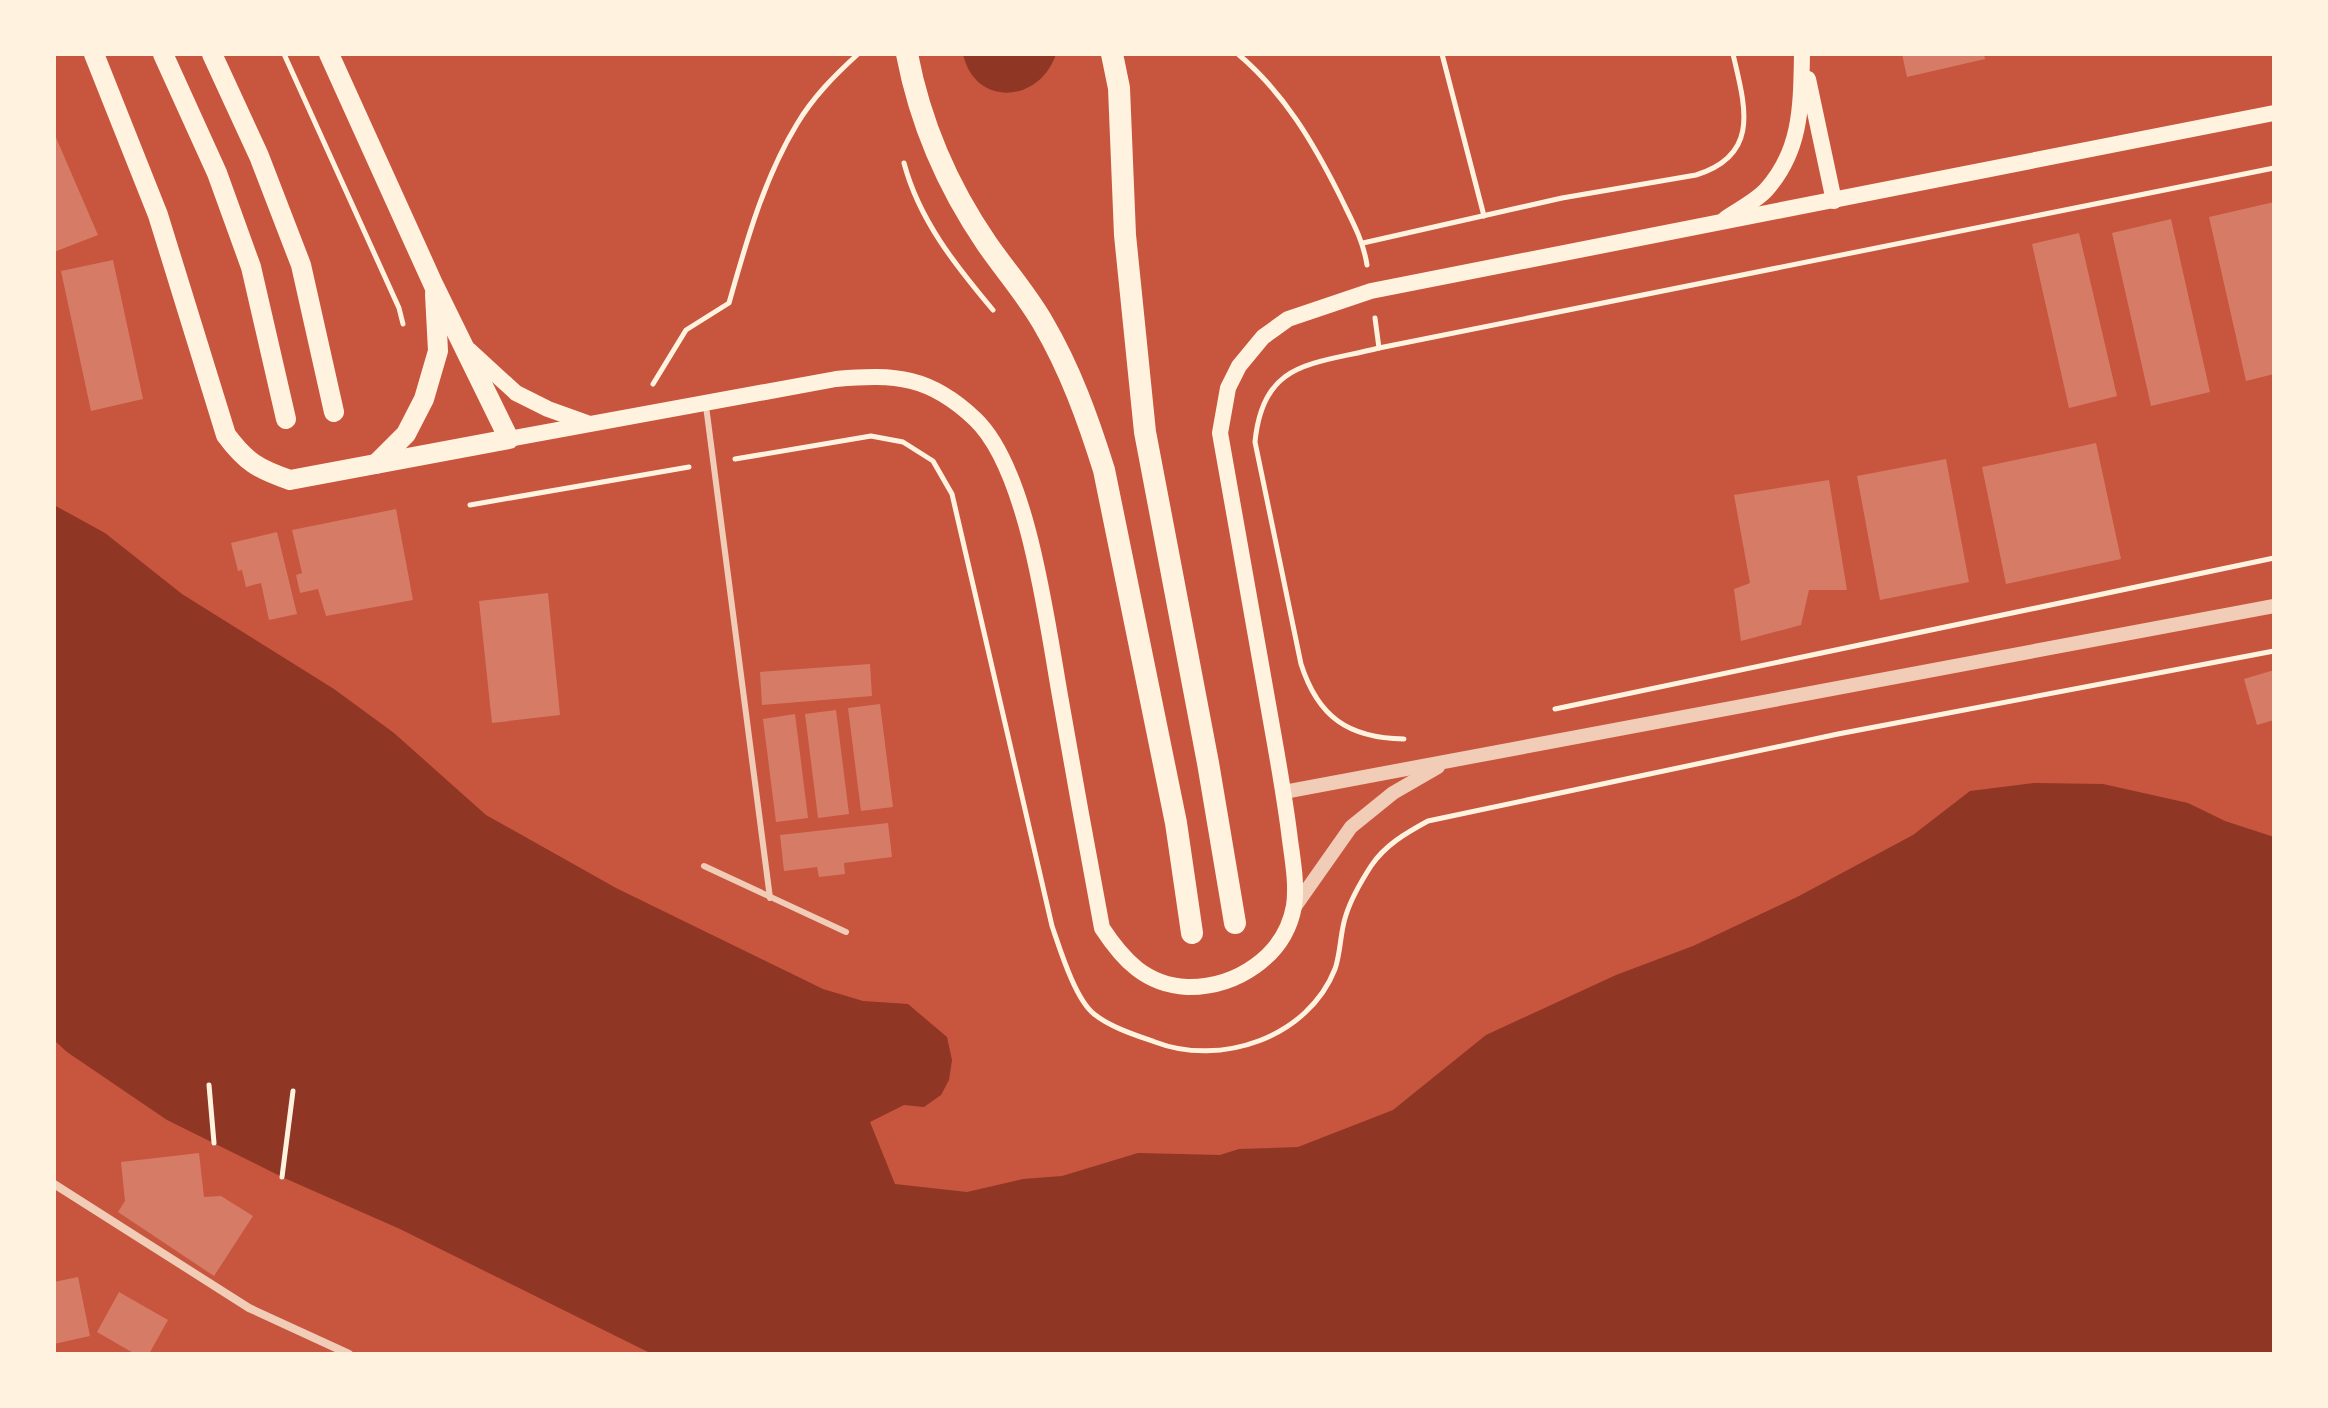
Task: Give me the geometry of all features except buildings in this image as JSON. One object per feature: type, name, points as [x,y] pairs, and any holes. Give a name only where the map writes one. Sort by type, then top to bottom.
[{"type":"highway","points":[[907,54],[924,120],[954,193],[1041,320],[1089,420],[1104,470],[1176,823],[1192,933]]},
{"type":"highway","points":[[1112,54],[1119,88],[1125,235],[1145,432],[1235,923]]},
{"type":"main road","points":[[94,54],[158,215],[226,435],[241,456],[259,469],[290,480],[783,387],[876,375],[912,379],[946,395],[977,421],[1001,452],[1020,502],[1040,586],[1102,928],[1119,955],[1145,975],[1175,986],[1206,987],[1236,979],[1262,962],[1282,937],[1294,908],[1295,877],[1284,792],[1220,433],[1228,388],[1239,366],[1263,337],[1288,319],[1371,291],[2274,113]]},
{"type":"main road","points":[[163,54],[217,173],[251,267],[286,419]]},
{"type":"main road","points":[[212,54],[259,156],[301,265],[334,412]]},
{"type":"main road","points":[[329,54],[434,286],[467,347],[509,439]]},
{"type":"main road","points":[[1803,54],[1834,201]]},
{"type":"main road","points":[[1719,224],[1765,190],[1789,153],[1800,120],[1803,54]]},
{"type":"main road","points":[[376,464],[406,434],[424,399],[438,351],[434,286]]},
{"type":"main road","points":[[467,347],[516,393],[588,424]]},
{"type":"street","points":[[1284,792],[2274,606]]},
{"type":"street","points":[[1294,908],[1351,827],[1393,793],[1449,761]]},
{"type":"street","points":[[54,1184],[249,1308],[349,1354]]},
{"type":"lane","points":[[706,402],[770,898]]},
{"type":"lane","points":[[704,866],[846,932]]},
{"type":"path","points":[[284,54],[399,308],[405,335]]},
{"type":"path","points":[[647,414],[653,381],[686,330],[729,303],[747,242],[797,124],[827,83],[858,54]]},
{"type":"path","points":[[1238,54],[1256,69],[1290,108],[1318,152],[1363,243],[1379,348]]},
{"type":"path","points":[[1442,54],[1484,216]]},
{"type":"path","points":[[1363,243],[1562,198],[1696,175],[1714,169],[1730,157],[1741,140],[1745,122],[1744,102],[1733,54]]},
{"type":"path","points":[[1419,739],[1388,739],[1357,732],[1332,719],[1309,690],[1255,442],[1258,414],[1271,388],[1294,369],[1379,348],[2274,168]]},
{"type":"path","points":[[470,505],[871,436],[903,442],[933,461],[952,494],[1052,926],[1067,971],[1092,1013],[1149,1040],[1200,1053],[1244,1046],[1292,1025],[1317,1000],[1334,969],[1346,915],[1371,865],[1394,841],[1428,821],[1838,734],[2274,651]]},
{"type":"path","points":[[1543,712],[2274,558]]},
{"type":"path","points":[[209,1085],[214,1143]]},
{"type":"path","points":[[282,1177],[293,1091]]},
{"type":"shaded area","points":[[963,54],[1056,54],[1048,70],[1036,82],[1023,90],[1008,93],[993,91],[980,84],[970,72]]},
{"type":"shaded area","points":[[54,505],[105,533],[182,594],[334,689],[394,733],[486,815],[616,888],[823,989],[863,1001],[908,1004],[947,1037],[952,1060],[949,1080],[941,1095],[924,1107],[904,1105],[870,1122],[895,1184],[967,1192],[1023,1179],[1062,1176],[1138,1153],[1220,1155],[1239,1149],[1298,1147],[1393,1110],[1486,1035],[1616,975],[1693,946],[1799,896],[1913,835],[1970,791],[2035,783],[2103,784],[2188,803],[2225,821],[2274,837],[2274,1354],[652,1354],[400,1229],[282,1177],[167,1120],[54,1040]]}]
